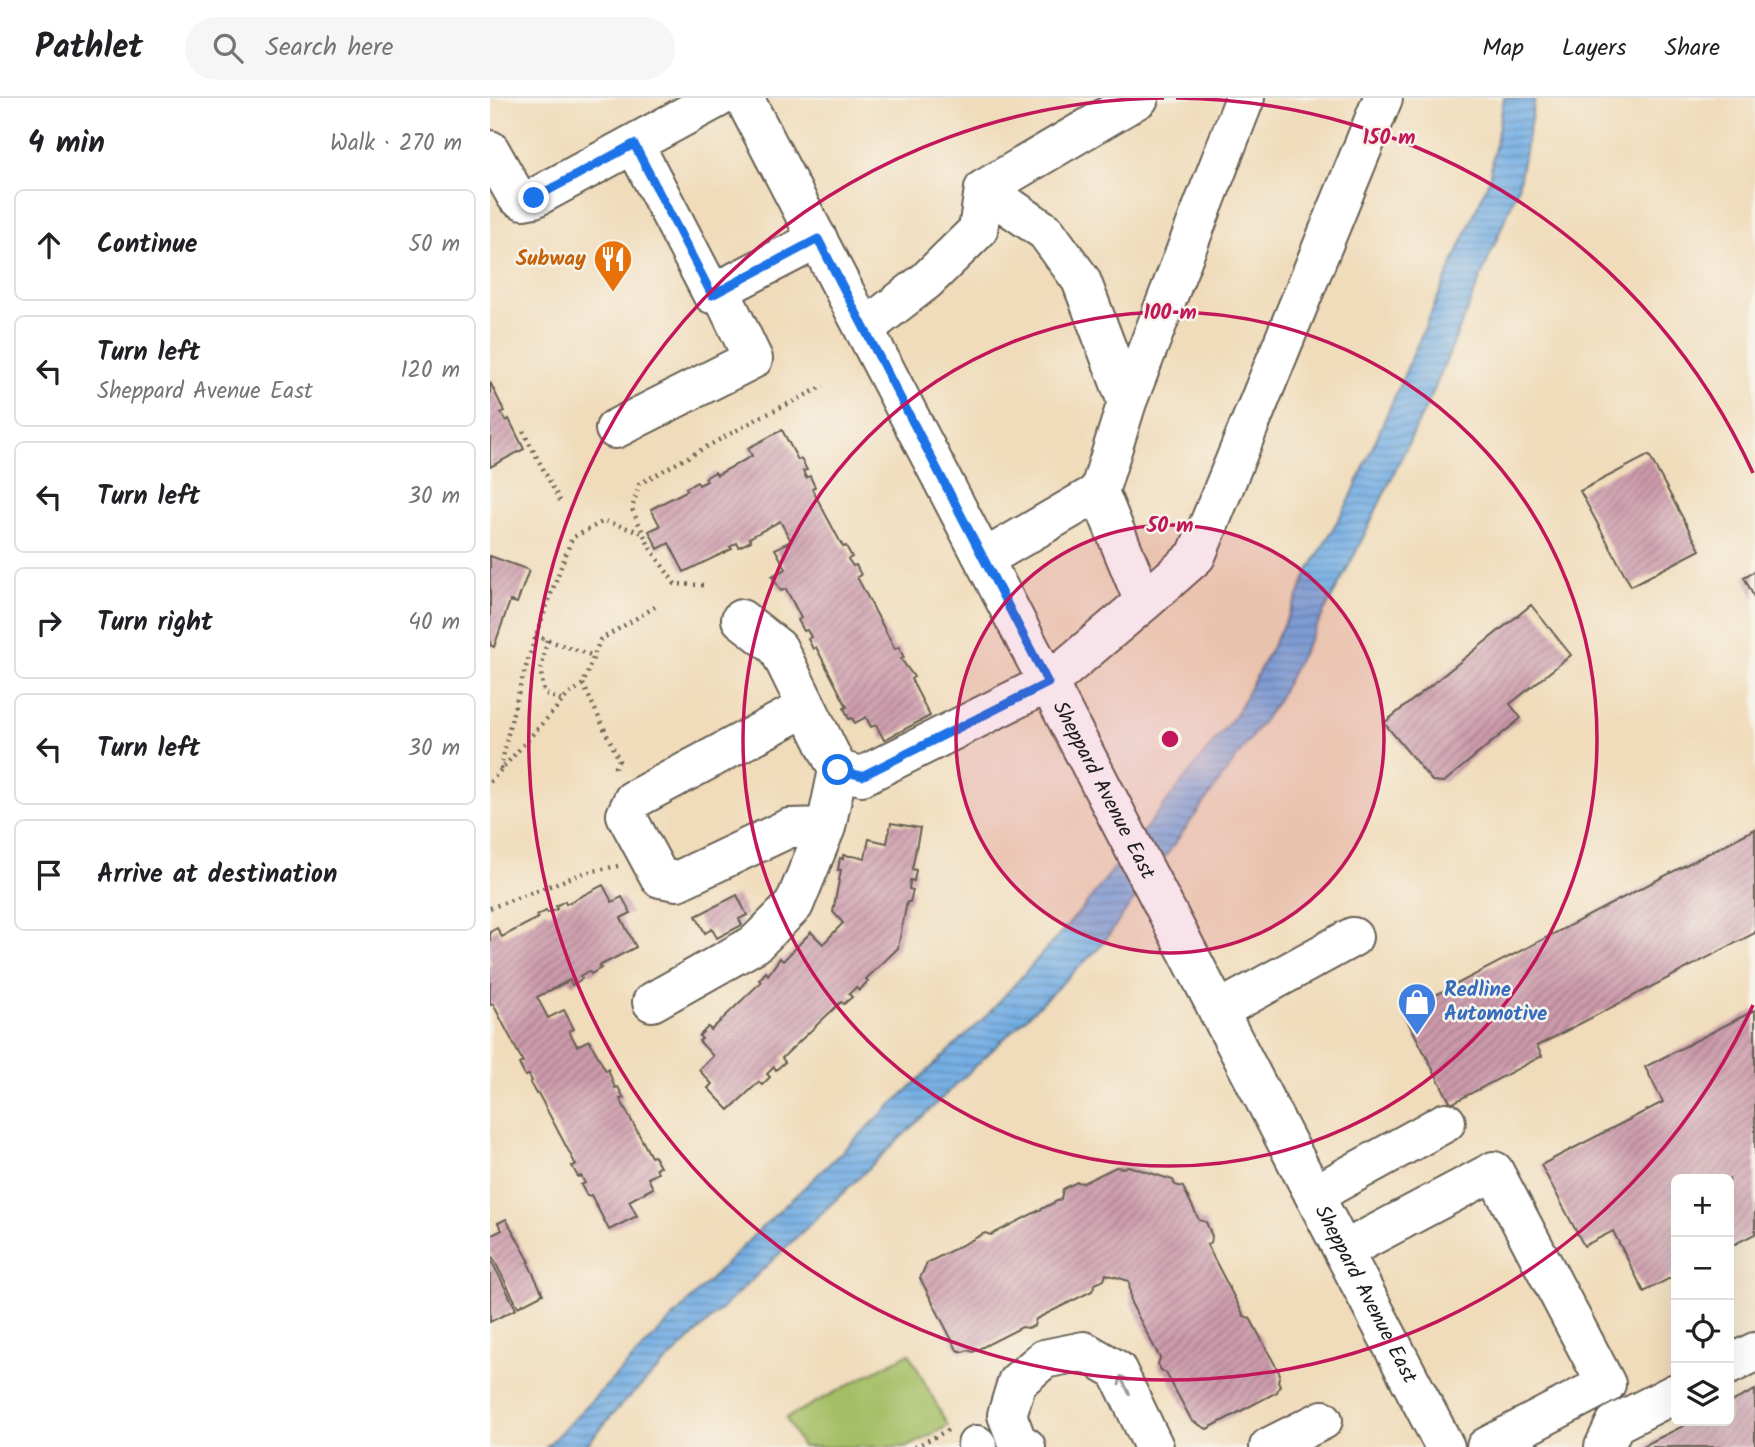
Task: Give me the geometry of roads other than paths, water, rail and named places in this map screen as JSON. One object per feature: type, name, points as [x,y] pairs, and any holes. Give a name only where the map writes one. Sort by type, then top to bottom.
[{"type":"main road","points":[[490,150],[516,196],[523,200],[534,198],[718,98]]},
{"type":"main road","name":"Sheppard Avenue East","points":[[744,98],[1445,1447]]},
{"type":"main road","points":[[984,189],[1139,98]]},
{"type":"main road","points":[[1144,602],[1099,492],[1127,402],[1245,98]]},
{"type":"main road","points":[[838,770],[862,776],[1048,683],[1196,556],[1383,98]]},
{"type":"main road","points":[[634,144],[712,295],[818,239]]},
{"type":"main road","points":[[864,329],[926,281],[978,230],[984,189]]},
{"type":"main road","points":[[984,189],[1046,232],[1081,280],[1127,402]]},
{"type":"main road","points":[[615,429],[753,359],[720,290]]},
{"type":"main road","points":[[984,559],[1099,492]]},
{"type":"main road","points":[[652,1002],[755,944],[794,905],[826,827],[838,770],[778,649],[741,619]]},
{"type":"main road","points":[[807,707],[633,800],[626,815],[660,878],[677,881],[789,828],[826,827]]},
{"type":"main road","points":[[1219,1011],[1353,937]]},
{"type":"main road","points":[[1314,1195],[1446,1122]]},
{"type":"main road","points":[[1343,1251],[1494,1171],[1605,1384],[1486,1447]]},
{"type":"main road","points":[[1026,1447],[1017,1441],[1007,1415],[1017,1382],[1044,1359],[1084,1351],[1117,1370],[1154,1447]]},
{"type":"main road","points":[[1733,1363],[1755,1352]]},
{"type":"main road","points":[[1604,1447],[1615,1424],[1671,1395]]},
{"type":"main road","points":[[1269,1447],[1323,1420]]},
{"type":"water","points":[[1504,98],[1535,98],[1518,188],[1434,390],[1356,552],[1276,703],[1100,947],[619,1407],[585,1447],[546,1447],[758,1231],[990,1012],[1081,910],[1236,714],[1297,599],[1307,574],[1350,499],[1489,180]]},
{"type":"place","name":"Subway","points":[[613,293]]},
{"type":"place","name":"Redline Automotive","points":[[1417,1036]]}]
